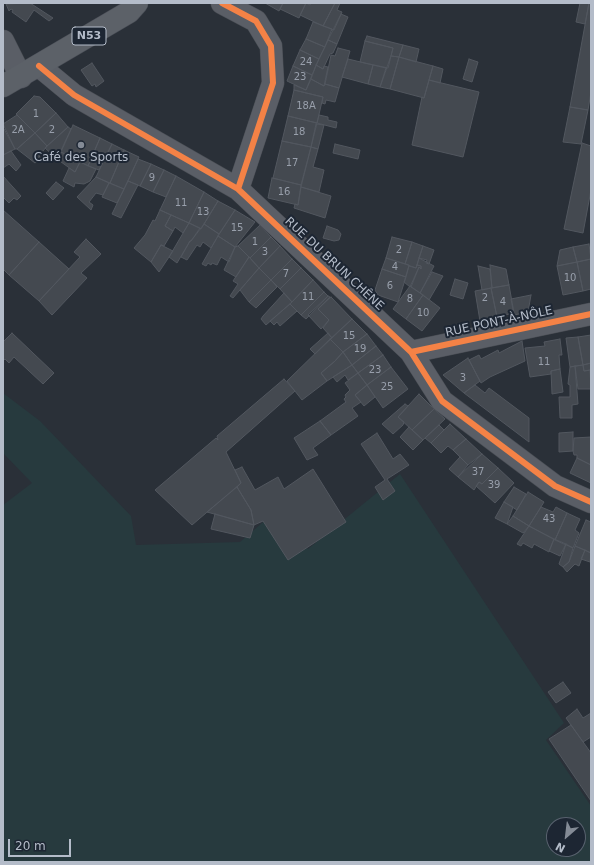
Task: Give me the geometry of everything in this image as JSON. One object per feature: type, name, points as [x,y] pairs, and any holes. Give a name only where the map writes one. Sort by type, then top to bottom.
[{"type":"main road","name":"N53","points":[[21,76],[129,12],[137,3]]},
{"type":"street","points":[[222,3],[256,21],[271,46],[273,83],[238,189]]},
{"type":"street","points":[[3,41],[21,76]]},
{"type":"street","name":"RUE DU BRUN CHÊNE","points":[[21,76],[74,94],[238,189],[411,352],[442,401],[555,486],[591,502]]},
{"type":"street","name":"RUE PONT-À-NÔLE","points":[[411,352],[591,314]]},
{"type":"green space","points":[[3,393],[40,421],[131,516],[136,545],[240,542],[269,517],[308,549],[400,474],[564,723],[546,740],[591,806],[591,862],[3,862],[3,505],[32,483],[3,453]]},
{"type":"building","points":[[30,3],[53,18],[49,21],[34,10],[26,22],[12,12],[13,10],[11,9],[9,11],[6,4]]},
{"type":"building","points":[[265,3],[283,3],[279,11]]},
{"type":"building","points":[[283,3],[306,3],[299,18],[280,9]]},
{"type":"building","points":[[306,3],[310,5],[311,3],[335,3],[323,26],[300,15]]},
{"type":"building","points":[[335,3],[340,3],[337,10],[342,12],[334,30],[323,26]]},
{"type":"building","points":[[580,3],[589,3],[585,24],[576,22]]},
{"type":"building","points":[[589,3],[591,3],[591,92],[588,110],[570,107]]},
{"type":"building","points":[[341,14],[348,17],[337,44],[328,40]]},
{"type":"building","points":[[313,22],[332,29],[325,47],[306,39]]},
{"type":"building","points":[[367,36],[403,45],[399,57],[391,56],[393,48],[365,41]]},
{"type":"building","points":[[306,39],[325,47],[319,59],[300,50]]},
{"type":"building","points":[[328,40],[337,44],[333,53],[330,54],[323,69],[316,65]]},
{"type":"building","points":[[365,41],[393,48],[388,68],[360,62]]},
{"type":"building","points":[[403,45],[419,49],[416,62],[399,57]]},
{"type":"building","points":[[338,48],[350,51],[339,88],[325,84],[331,55],[335,56]]},
{"type":"building","points":[[300,50],[319,59],[312,75],[293,66]]},
{"type":"building","points":[[391,56],[399,57],[390,89],[380,87]]},
{"type":"building","points":[[399,57],[433,66],[424,98],[390,89]]},
{"type":"building","points":[[348,59],[373,65],[368,84],[342,77]]},
{"type":"building","points":[[469,59],[478,62],[472,82],[463,79]]},
{"type":"building","points":[[92,63],[104,81],[96,87],[95,84],[92,86],[81,70]]},
{"type":"building","points":[[316,65],[323,69],[324,66],[328,67],[324,86],[311,79]]},
{"type":"building","points":[[373,65],[386,68],[380,87],[368,84]]},
{"type":"building","points":[[293,66],[312,75],[306,90],[287,81]]},
{"type":"building","points":[[433,66],[443,69],[440,83],[429,80]]},
{"type":"building","points":[[311,79],[324,86],[325,84],[339,88],[335,102],[326,100],[325,104],[322,103],[323,97],[294,90],[294,85],[306,90]]},
{"type":"building","points":[[429,80],[479,92],[463,157],[412,145],[422,97],[424,98]]},
{"type":"building","points":[[294,90],[323,97],[317,123],[288,116]]},
{"type":"building","points":[[34,96],[40,97],[56,113],[35,133],[16,114]]},
{"type":"building","points":[[570,107],[588,110],[581,144],[563,142]]},
{"type":"building","points":[[56,113],[68,127],[47,146],[35,133]]},
{"type":"building","points":[[17,115],[35,133],[17,149],[15,149],[3,124]]},
{"type":"building","points":[[319,115],[328,117],[328,120],[337,122],[336,128],[317,123]]},
{"type":"building","points":[[288,116],[317,123],[311,147],[282,141]]},
{"type":"building","points":[[316,124],[324,125],[318,149],[311,147]]},
{"type":"building","name":"Café des Sports","points":[[73,125],[100,138],[88,166],[61,152]]},
{"type":"building","points":[[3,127],[15,149],[3,155]]},
{"type":"building","points":[[68,127],[71,129],[57,159],[45,148]]},
{"type":"building","points":[[35,133],[47,146],[39,156],[41,158],[35,163],[17,149]]},
{"type":"building","points":[[100,138],[112,144],[99,170],[88,166]]},
{"type":"building","points":[[282,141],[311,147],[301,185],[273,178]]},
{"type":"building","points":[[582,143],[591,146],[591,190],[583,233],[564,229]]},
{"type":"building","points":[[112,144],[124,150],[110,183],[96,177]]},
{"type":"building","points":[[335,144],[360,150],[358,159],[333,153]]},
{"type":"building","points":[[311,147],[318,149],[313,167],[324,170],[319,192],[301,187]]},
{"type":"building","points":[[124,150],[139,157],[124,189],[110,183]]},
{"type":"building","points":[[11,151],[21,165],[16,171],[9,164],[3,168],[3,155]]},
{"type":"building","points":[[61,152],[80,162],[75,172],[57,159]]},
{"type":"building","points":[[138,159],[151,164],[140,186],[128,181]]},
{"type":"building","points":[[80,162],[96,169],[90,181],[84,184],[75,183],[74,187],[63,181],[69,168],[75,172]]},
{"type":"building","points":[[151,164],[164,170],[153,192],[140,186]]},
{"type":"building","points":[[164,170],[176,176],[166,197],[153,192]]},
{"type":"building","points":[[3,176],[21,196],[17,200],[14,198],[9,203],[3,197]]},
{"type":"building","points":[[176,176],[204,192],[189,223],[160,210]]},
{"type":"building","points":[[96,177],[109,183],[103,195],[96,193],[89,202],[93,205],[91,210],[77,197]]},
{"type":"building","points":[[272,178],[301,185],[298,205],[268,198]]},
{"type":"building","points":[[128,181],[138,185],[121,218],[112,214]]},
{"type":"building","points":[[56,182],[64,188],[53,200],[46,193]]},
{"type":"building","points":[[109,183],[124,189],[117,203],[102,197]]},
{"type":"building","points":[[301,187],[331,196],[325,218],[294,208],[295,204],[298,205]]},
{"type":"building","points":[[204,192],[218,201],[201,229],[189,223]]},
{"type":"building","points":[[218,201],[235,210],[219,234],[204,224]]},
{"type":"building","points":[[3,210],[39,242],[9,275],[3,269]]},
{"type":"building","points":[[160,210],[171,215],[165,226],[173,231],[164,246],[161,245],[151,262],[134,248],[145,235],[153,220],[155,221]]},
{"type":"building","points":[[235,210],[255,222],[235,247],[218,236]]},
{"type":"building","points":[[171,215],[189,223],[183,233],[175,227],[173,231],[165,226]]},
{"type":"building","points":[[189,223],[200,228],[190,241],[177,263],[169,257]]},
{"type":"building","points":[[204,224],[219,234],[211,248],[203,242],[200,247],[197,245],[187,260],[181,257],[190,241]]},
{"type":"building","points":[[260,225],[271,237],[250,258],[238,246]]},
{"type":"building","points":[[327,226],[338,230],[341,234],[339,240],[334,241],[323,238]]},
{"type":"building","points":[[218,236],[235,247],[229,262],[221,257],[217,265],[212,263],[211,265],[208,263],[206,266],[202,264]]},
{"type":"building","points":[[271,237],[280,246],[259,268],[250,258]]},
{"type":"building","points":[[392,237],[412,242],[405,264],[386,258]]},
{"type":"building","points":[[86,239],[101,254],[81,273],[87,278],[52,315],[39,301],[80,257],[74,252]]},
{"type":"building","points":[[39,242],[69,269],[39,301],[9,275]]},
{"type":"building","points":[[412,242],[423,246],[416,268],[405,264]]},
{"type":"building","points":[[589,244],[591,259],[577,262],[573,247]]},
{"type":"building","points":[[161,245],[173,251],[159,272],[151,262]]},
{"type":"building","points":[[238,246],[249,257],[236,277],[224,270],[235,247]]},
{"type":"building","points":[[280,246],[292,259],[271,280],[259,268]]},
{"type":"building","points":[[423,246],[434,250],[429,264],[426,263],[427,260],[419,258]]},
{"type":"building","points":[[573,247],[577,262],[557,266],[560,250]]},
{"type":"building","points":[[249,257],[259,268],[233,298],[230,296],[238,284],[233,281]]},
{"type":"building","points":[[386,258],[409,265],[406,277],[382,269]]},
{"type":"building","points":[[419,258],[434,266],[420,293],[411,287],[419,267],[421,269],[421,266],[417,265]]},
{"type":"building","points":[[292,259],[301,268],[280,289],[271,280]]},
{"type":"building","points":[[591,259],[591,289],[583,291],[577,262]]},
{"type":"building","points":[[577,262],[583,291],[563,295],[557,266]]},
{"type":"building","points":[[417,265],[421,266],[421,269],[419,267],[410,287],[404,282],[409,266],[416,268]]},
{"type":"building","points":[[490,265],[506,269],[509,285],[492,288]]},
{"type":"building","points":[[478,266],[490,269],[492,288],[482,290]]},
{"type":"building","points":[[259,268],[271,280],[249,302],[240,290]]},
{"type":"building","points":[[301,268],[313,280],[292,302],[280,289]]},
{"type":"building","points":[[382,269],[406,277],[398,302],[378,295],[375,290]]},
{"type":"building","points":[[432,272],[443,276],[429,300],[420,293]]},
{"type":"building","points":[[455,279],[468,283],[463,299],[450,295]]},
{"type":"building","points":[[271,280],[277,287],[256,308],[249,302]]},
{"type":"building","points":[[313,280],[324,292],[301,315],[290,304]]},
{"type":"building","points":[[509,285],[514,313],[497,317],[491,288]]},
{"type":"building","points":[[410,286],[423,295],[406,319],[393,309]]},
{"type":"building","points":[[491,288],[497,317],[480,321],[475,291]]},
{"type":"building","points":[[324,292],[328,296],[306,319],[301,315]]},
{"type":"building","points":[[284,293],[292,302],[266,325],[261,319]]},
{"type":"building","points":[[423,295],[440,308],[422,331],[406,319]]},
{"type":"building","points":[[531,295],[528,312],[514,315],[511,299]]},
{"type":"building","points":[[328,296],[330,297],[318,309],[329,320],[321,329],[308,315]]},
{"type":"building","points":[[331,297],[352,319],[332,338],[323,328],[329,320],[318,309]]},
{"type":"building","points":[[290,304],[297,311],[280,326],[277,322],[274,325],[270,321]]},
{"type":"building","points":[[352,319],[367,334],[343,352],[330,339]]},
{"type":"building","points":[[12,333],[54,373],[43,384],[14,357],[9,363],[5,359],[3,361],[3,342]]},
{"type":"building","points":[[328,333],[332,338],[315,354],[310,349]]},
{"type":"building","points":[[367,334],[376,346],[352,365],[343,352]]},
{"type":"building","points":[[591,335],[591,363],[583,365],[578,337]]},
{"type":"building","points":[[578,337],[583,365],[570,367],[566,338]]},
{"type":"building","points":[[330,339],[343,352],[321,373],[327,381],[302,400],[287,381]]},
{"type":"building","points":[[560,339],[562,355],[559,355],[560,369],[551,371],[551,374],[530,377],[525,348],[545,346],[544,342]]},
{"type":"building","points":[[522,341],[525,361],[490,377],[481,383],[469,360],[479,355],[481,359],[498,350],[499,353]]},
{"type":"building","points":[[376,346],[383,355],[358,373],[352,365]]},
{"type":"building","points":[[343,352],[352,365],[327,381],[321,373]]},
{"type":"building","points":[[383,355],[391,367],[367,385],[358,373]]},
{"type":"building","points":[[468,358],[480,381],[464,393],[443,375]]},
{"type":"building","points":[[591,363],[591,370],[584,371],[583,365]]},
{"type":"building","points":[[352,365],[358,373],[348,380],[345,375],[337,382],[333,377]]},
{"type":"building","points":[[583,365],[584,371],[590,370],[591,389],[578,389],[575,366]]},
{"type":"building","points":[[575,366],[578,404],[572,405],[572,418],[560,418],[559,397],[570,397],[570,385],[568,384],[570,367]]},
{"type":"building","points":[[391,367],[408,389],[383,408],[367,385]]},
{"type":"building","points":[[560,369],[563,392],[552,394],[551,371]]},
{"type":"building","points":[[358,373],[367,385],[355,395],[361,402],[352,408],[358,416],[331,435],[320,421],[346,402],[344,399],[346,397],[345,395],[350,390],[345,383]]},
{"type":"building","points":[[284,379],[295,391],[226,452],[241,483],[192,525],[155,490],[216,438],[218,440],[217,436]]},
{"type":"building","points":[[367,385],[375,397],[364,406],[355,395]]},
{"type":"building","points":[[475,385],[485,393],[489,388],[529,418],[529,442],[464,393]]},
{"type":"building","points":[[419,394],[434,409],[412,430],[398,417]]},
{"type":"building","points":[[405,404],[408,406],[398,417],[404,422],[403,425],[393,434],[382,424]]},
{"type":"building","points":[[434,409],[445,419],[423,440],[412,430]]},
{"type":"building","points":[[320,421],[331,435],[313,448],[318,455],[307,460],[294,438]]},
{"type":"building","points":[[450,424],[466,439],[453,450],[448,446],[441,453],[431,443]]},
{"type":"building","points":[[439,425],[444,430],[431,443],[425,438]]},
{"type":"building","points":[[409,427],[423,440],[413,450],[400,437]]},
{"type":"building","points":[[573,432],[573,451],[559,452],[559,433]]},
{"type":"building","points":[[377,433],[393,459],[400,454],[409,465],[387,479],[395,491],[383,500],[375,487],[385,480],[361,444]]},
{"type":"building","points":[[591,437],[591,465],[577,458],[577,455],[574,455],[573,451],[574,438]]},
{"type":"building","points":[[466,439],[482,454],[468,465],[453,450]]},
{"type":"building","points":[[482,454],[498,468],[482,484],[479,482],[474,490],[458,477]]},
{"type":"building","points":[[460,457],[468,465],[458,477],[449,469]]},
{"type":"building","points":[[577,458],[591,465],[591,483],[570,473]]},
{"type":"building","points":[[242,467],[255,490],[278,477],[284,489],[313,469],[346,522],[288,560],[263,521],[254,525],[251,510],[237,487],[241,483],[235,470]]},
{"type":"building","points":[[498,468],[514,483],[495,503],[476,486],[479,482],[482,484]]},
{"type":"building","points":[[237,487],[251,510],[254,525],[207,512]]},
{"type":"building","points":[[514,487],[526,494],[517,510],[504,502]]},
{"type":"building","points":[[528,492],[544,502],[529,526],[513,516]]},
{"type":"building","points":[[504,502],[513,507],[507,524],[495,518]]},
{"type":"building","points":[[541,507],[553,512],[556,507],[567,513],[555,540],[529,526]]},
{"type":"building","points":[[567,513],[580,519],[575,530],[579,533],[573,548],[555,540]]},
{"type":"building","points":[[215,514],[254,525],[250,538],[211,529]]},
{"type":"building","points":[[513,516],[529,526],[523,533],[507,524]]},
{"type":"building","points":[[586,520],[591,522],[591,553],[575,546]]},
{"type":"building","points":[[529,526],[554,539],[549,552],[534,544],[532,548],[523,543],[521,546],[517,544]]},
{"type":"building","points":[[554,539],[566,544],[560,556],[549,551]]},
{"type":"building","points":[[566,544],[573,548],[569,562],[563,567],[559,564]]},
{"type":"building","points":[[575,546],[585,550],[579,566],[575,564],[567,572],[563,567],[569,562]]},
{"type":"building","points":[[585,550],[591,553],[590,562],[581,559]]},
{"type":"building","points":[[563,682],[571,693],[556,703],[548,692]]},
{"type":"building","points":[[577,709],[583,718],[591,713],[591,737],[583,742],[566,718]]},
{"type":"building","points":[[571,725],[591,753],[591,801],[549,739]]},
{"type":"cycle path","points":[[222,3],[256,21],[271,46],[273,83],[238,189]]},
{"type":"cycle path","points":[[39,66],[74,95],[238,189],[411,352],[442,401],[555,486],[591,502]]},
{"type":"cycle path","points":[[411,352],[591,314]]},
{"type":"place","name":"Café des Sports","points":[[81,145]]}]
